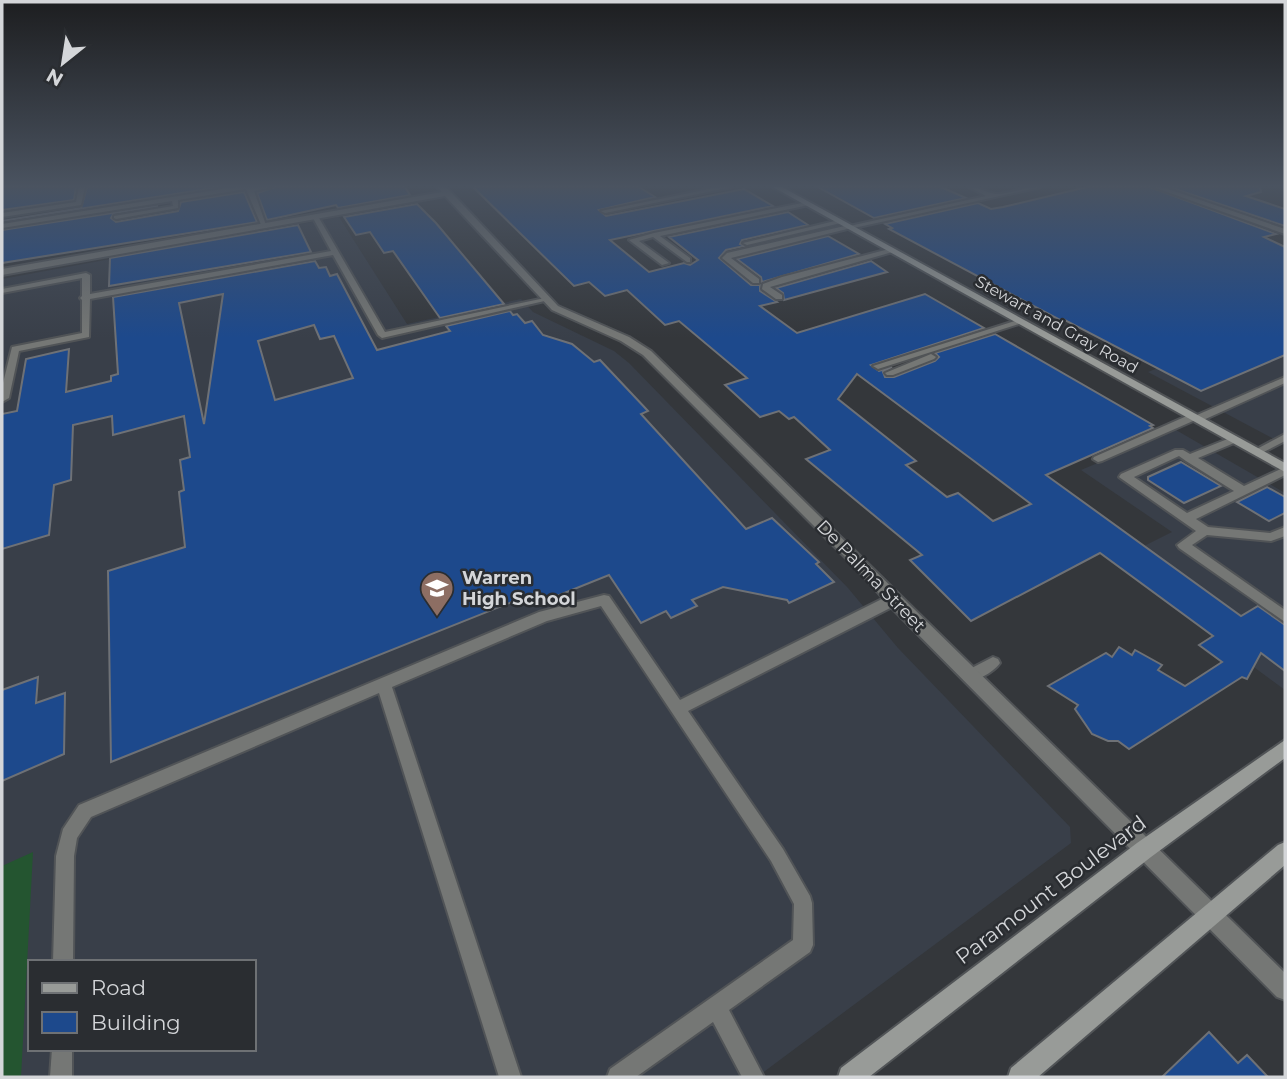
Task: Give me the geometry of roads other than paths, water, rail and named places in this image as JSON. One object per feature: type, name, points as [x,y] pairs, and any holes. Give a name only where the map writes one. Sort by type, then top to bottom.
[{"type":"main road","name":"Stewart and Gray Road","points":[[866,237],[1285,469]]},
{"type":"main road","name":"Paramount Boulevard","points":[[850,1077],[1144,850],[1285,748]]},
{"type":"main road","points":[[1020,1077],[1285,852]]},
{"type":"street","points":[[2,272],[204,237]]},
{"type":"street","name":"De Palma Street","points":[[487,237],[545,300],[561,312],[617,335],[647,353],[869,571],[893,600],[1285,989]]},
{"type":"lane","points":[[327,237],[382,335],[545,300]]},
{"type":"lane","points":[[642,237],[633,240],[665,263]]},
{"type":"lane","points":[[658,237],[688,260]]},
{"type":"lane","points":[[745,244],[773,237]]},
{"type":"lane","points":[[756,281],[726,258],[730,254],[806,237]]},
{"type":"lane","points":[[779,298],[766,286],[892,251]]},
{"type":"lane","points":[[84,298],[335,252]]},
{"type":"lane","points":[[2,291],[86,275],[86,335],[15,349],[2,399]]},
{"type":"lane","points":[[878,366],[1024,324]]},
{"type":"lane","points":[[891,373],[1024,324]]},
{"type":"lane","points":[[1098,459],[1285,380]]},
{"type":"lane","points":[[1256,452],[1285,437]]},
{"type":"lane","points":[[1188,457],[1235,439]]},
{"type":"lane","points":[[1243,491],[1180,452],[1125,477],[1205,531],[1270,537],[1285,531]]},
{"type":"lane","points":[[1186,519],[1285,469]]},
{"type":"lane","points":[[1205,531],[1183,545],[1285,617]]},
{"type":"lane","points":[[63,960],[65,856],[69,835],[85,811],[544,617],[604,600],[777,855],[803,903],[803,945],[618,1077]]},
{"type":"lane","points":[[678,708],[893,600]]},
{"type":"lane","points":[[969,676],[993,663]]},
{"type":"lane","points":[[384,685],[510,1077]]},
{"type":"lane","points":[[716,1007],[752,1077]]},
{"type":"lane","points":[[61,1077],[62,1051]]},
{"type":"place","name":"Warren High School","points":[[437,618]]}]
